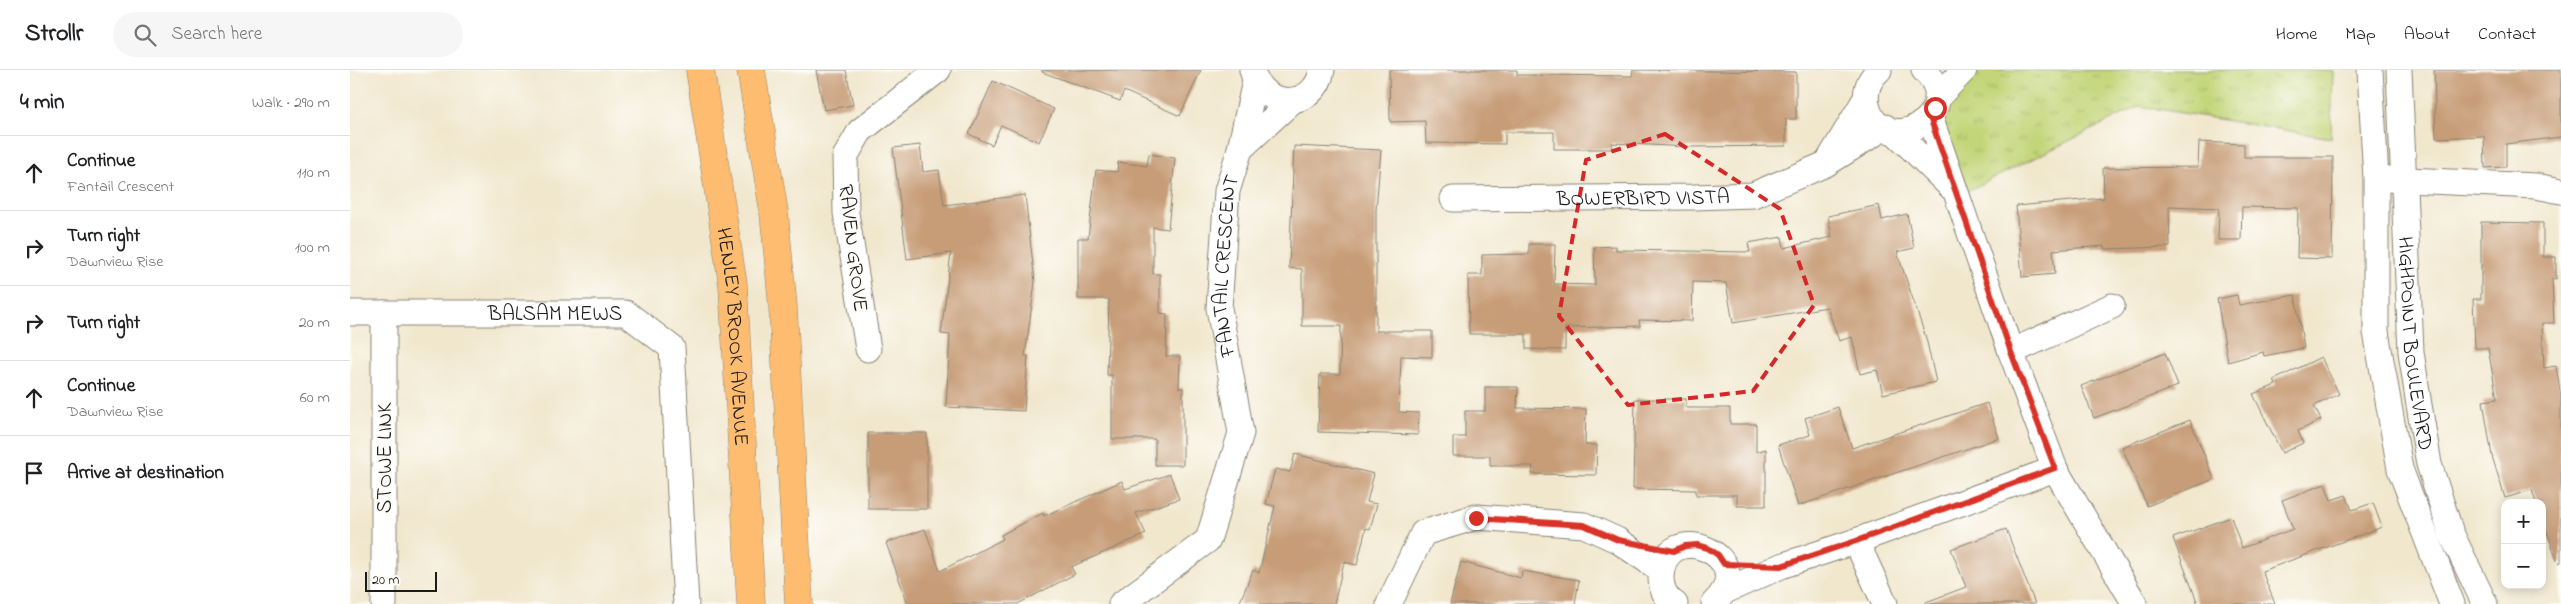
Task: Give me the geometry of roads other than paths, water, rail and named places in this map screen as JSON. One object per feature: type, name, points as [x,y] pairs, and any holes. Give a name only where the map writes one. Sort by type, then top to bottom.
[{"type":"main road","name":"HENLEY BROOK AVENUE","points":[[700,70],[733,285],[751,604]]},
{"type":"main road","points":[[751,70],[774,212],[783,307],[799,604]]},
{"type":"street","name":"RAVEN GROVE","points":[[868,349],[846,213],[845,157],[860,131],[938,70]]},
{"type":"street","name":"FANTAIL CRESCENT","points":[[1240,149],[1292,101],[1304,97],[1314,89],[1321,78],[1322,70]]},
{"type":"street","points":[[1924,70],[1935,85],[1933,107],[1954,191],[2011,352],[2055,468],[2135,604]]},
{"type":"street","points":[[1889,129],[1914,130],[1964,70]]},
{"type":"street","name":"HIGHPOINT BOULEVARD","points":[[2370,70],[2376,179],[2376,332],[2400,469],[2452,604]]},
{"type":"street","name":"HIGHPOINT BOULEVARD","points":[[2399,70],[2411,352],[2429,464],[2451,533],[2486,604]]},
{"type":"street","name":"FANTAIL CRESCENT","points":[[1121,604],[1208,540],[1242,433],[1219,308],[1227,191],[1240,149],[1254,76]]},
{"type":"street","points":[[1254,76],[1264,93],[1277,100],[1292,101]]},
{"type":"street","points":[[1868,80],[1869,110],[1875,120],[1889,129],[1954,191]]},
{"type":"street","points":[[1826,164],[1868,80]]},
{"type":"street","name":"BOWERBIRD VISTA","points":[[1453,199],[1694,198],[1753,195],[1826,164],[1889,129]]},
{"type":"street","points":[[2376,179],[2536,186],[2561,191]]},
{"type":"street","points":[[2011,352],[2112,306]]},
{"type":"street","name":"BALSAM MEWS","points":[[350,313],[626,313],[672,348],[686,604]]},
{"type":"street","name":"STOWE LINK","points":[[384,313],[384,604]]},
{"type":"street","points":[[1717,600],[1781,566],[1856,541],[2055,468]]},
{"type":"street","points":[[1389,604],[1423,533],[1476,518],[1584,525],[1668,560]]},
{"type":"street","points":[[1856,541],[1885,604]]},
{"type":"street","points":[[1673,603],[1664,593],[1661,582],[1668,560],[1685,546],[1697,545],[1713,551],[1724,564],[1727,578],[1717,600]]},
{"type":"street","points":[[1724,564],[1781,566]]}]
